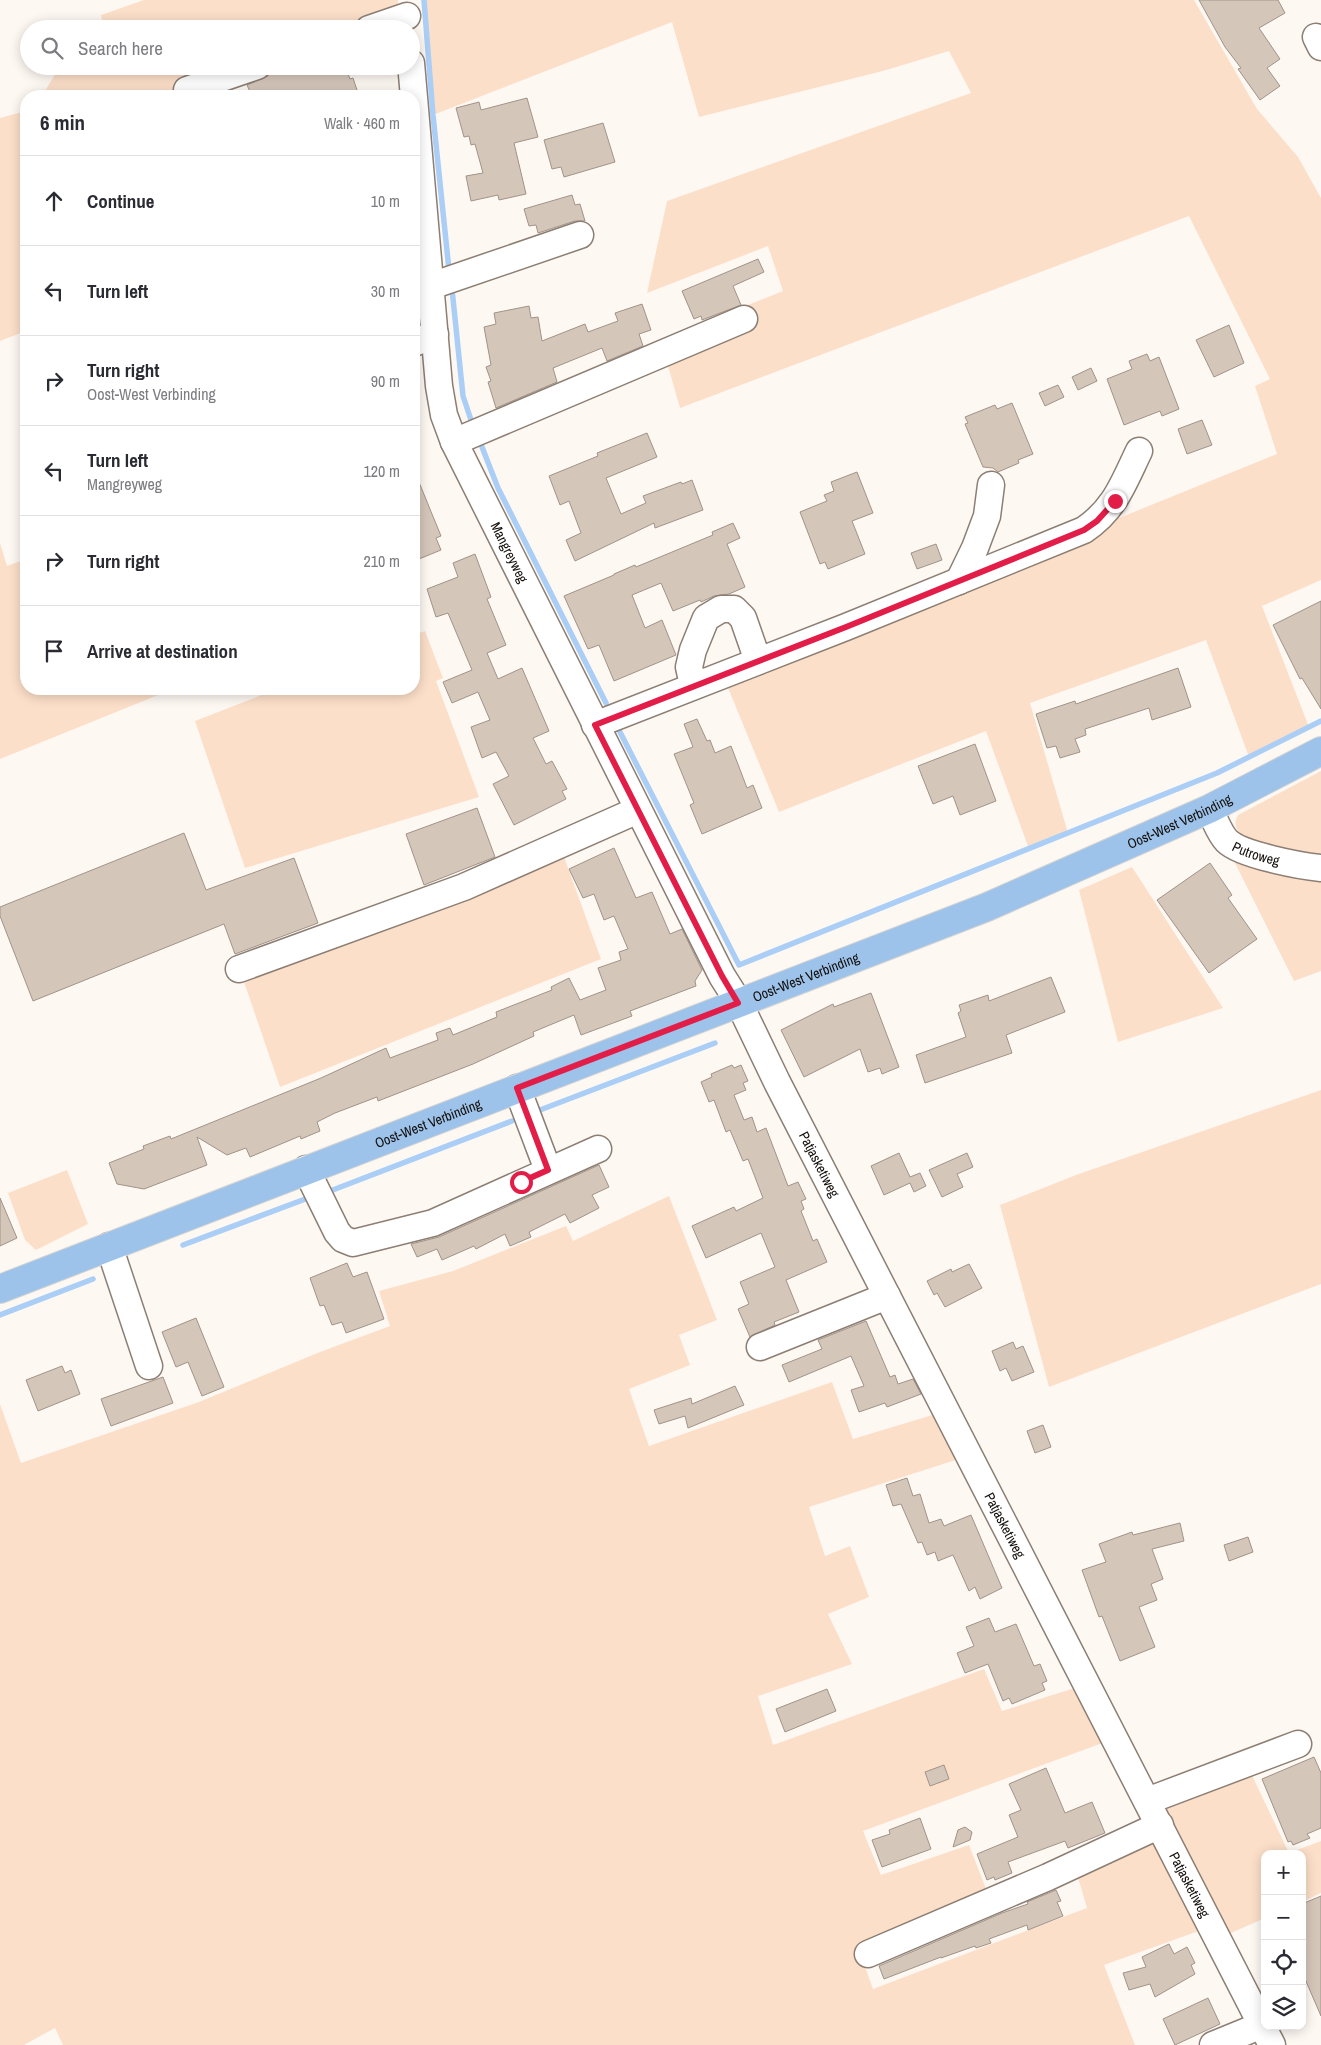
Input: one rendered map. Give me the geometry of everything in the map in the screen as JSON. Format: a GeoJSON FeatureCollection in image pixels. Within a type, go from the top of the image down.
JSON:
{"type":"FeatureCollection","features":[{"type":"Feature","properties":{"kind":"main road","name":"Oost-West Verbinding"},"geometry":{"type":"LineString","coordinates":[[0,1289],[987,907],[1210,810],[1321,751]]}},
{"type":"Feature","properties":{"kind":"street"},"geometry":{"type":"LineString","coordinates":[[393,20],[407,15]]}},
{"type":"Feature","properties":{"kind":"street"},"geometry":{"type":"LineString","coordinates":[[187,90],[231,75]]}},
{"type":"Feature","properties":{"kind":"street","name":"Mangreyweg"},"geometry":{"type":"LineString","coordinates":[[412,75],[413,90]]}},
{"type":"Feature","properties":{"kind":"street","name":"Mangreyweg"},"geometry":{"type":"LineString","coordinates":[[420,232],[424,339],[439,386],[444,415],[454,442],[722,976],[738,1003]]}},
{"type":"Feature","properties":{"kind":"street"},"geometry":{"type":"LineString","coordinates":[[422,288],[580,235]]}},
{"type":"Feature","properties":{"kind":"street"},"geometry":{"type":"LineString","coordinates":[[454,442],[744,319]]}},
{"type":"Feature","properties":{"kind":"street"},"geometry":{"type":"LineString","coordinates":[[595,725],[1084,530],[1097,521],[1115,501],[1139,451]]}},
{"type":"Feature","properties":{"kind":"street"},"geometry":{"type":"LineString","coordinates":[[958,580],[975,548],[987,516],[991,484]]}},
{"type":"Feature","properties":{"kind":"street"},"geometry":{"type":"LineString","coordinates":[[693,685],[689,667],[699,630],[706,618],[721,609],[734,609],[743,618],[758,661]]}},
{"type":"Feature","properties":{"kind":"street"},"geometry":{"type":"LineString","coordinates":[[239,969],[464,887],[638,810]]}},
{"type":"Feature","properties":{"kind":"street","name":"Putroweg"},"geometry":{"type":"LineString","coordinates":[[1210,810],[1227,841],[1249,852],[1276,860],[1321,868]]}},
{"type":"Feature","properties":{"kind":"street","name":"Patjasketiweg"},"geometry":{"type":"LineString","coordinates":[[738,1003],[1267,2035]]}},
{"type":"Feature","properties":{"kind":"street"},"geometry":{"type":"LineString","coordinates":[[517,1088],[548,1170]]}},
{"type":"Feature","properties":{"kind":"street"},"geometry":{"type":"LineString","coordinates":[[306,1170],[337,1232],[343,1240],[353,1243],[432,1223],[598,1148]]}},
{"type":"Feature","properties":{"kind":"street"},"geometry":{"type":"LineString","coordinates":[[110,1246],[149,1366]]}},
{"type":"Feature","properties":{"kind":"street"},"geometry":{"type":"LineString","coordinates":[[760,1347],[887,1296]]}},
{"type":"Feature","properties":{"kind":"street"},"geometry":{"type":"LineString","coordinates":[[1147,1801],[1298,1744]]}},
{"type":"Feature","properties":{"kind":"street"},"geometry":{"type":"LineString","coordinates":[[868,1954],[1048,1877],[1160,1825]]}},
{"type":"Feature","properties":{"kind":"street"},"geometry":{"type":"LineString","coordinates":[[1213,2045],[1267,2035]]}},
{"type":"Feature","properties":{"kind":"shaded area"},"geometry":{"type":"Polygon","coordinates":[[[144,0],[398,0],[398,12],[375,20],[102,20],[101,15],[144,0]]]}},
{"type":"Feature","properties":{"kind":"shaded area"},"geometry":{"type":"Polygon","coordinates":[[[424,0],[1194,0],[1257,109],[1298,157],[1321,198],[1321,580],[1262,606],[1309,727],[1249,757],[1206,640],[1030,703],[1068,833],[1029,849],[986,731],[779,812],[724,678],[1277,454],[1255,386],[1270,379],[1189,216],[680,408],[666,359],[752,322],[748,305],[783,291],[768,246],[647,293],[667,201],[971,93],[949,51],[883,71],[699,117],[672,22],[433,115],[424,0]]]}},
{"type":"Feature","properties":{"kind":"shaded area"},"geometry":{"type":"Polygon","coordinates":[[[55,75],[226,75],[198,90],[46,90],[55,75]]]}},
{"type":"Feature","properties":{"kind":"shaded area"},"geometry":{"type":"Polygon","coordinates":[[[20,113],[20,333],[0,341],[0,118],[20,113]]]}},
{"type":"Feature","properties":{"kind":"shaded area"},"geometry":{"type":"Polygon","coordinates":[[[0,543],[7,566],[20,561],[20,695],[158,695],[0,759],[0,543]]]}},
{"type":"Feature","properties":{"kind":"shaded area"},"geometry":{"type":"Polygon","coordinates":[[[425,631],[443,678],[436,681],[479,797],[245,868],[195,721],[262,695],[420,695],[420,633],[425,631]]]}},
{"type":"Feature","properties":{"kind":"shaded area"},"geometry":{"type":"Polygon","coordinates":[[[1321,771],[1321,862],[1242,836],[1235,824],[1238,815],[1321,771]]]}},
{"type":"Feature","properties":{"kind":"shaded area"},"geometry":{"type":"Polygon","coordinates":[[[1226,845],[1321,873],[1321,971],[1294,981],[1226,845]]]}},
{"type":"Feature","properties":{"kind":"shaded area"},"geometry":{"type":"Polygon","coordinates":[[[563,854],[601,959],[280,1087],[243,979],[563,854]]]}},
{"type":"Feature","properties":{"kind":"shaded area"},"geometry":{"type":"Polygon","coordinates":[[[1132,867],[1223,1008],[1118,1042],[1079,890],[1132,867]]]}},
{"type":"Feature","properties":{"kind":"shaded area"},"geometry":{"type":"Polygon","coordinates":[[[1321,1090],[1321,1284],[1049,1387],[1000,1205],[1076,1175],[1321,1090]]]}},
{"type":"Feature","properties":{"kind":"shaded area"},"geometry":{"type":"Polygon","coordinates":[[[67,1170],[88,1224],[36,1250],[25,1240],[8,1193],[67,1170]]]}},
{"type":"Feature","properties":{"kind":"shaded area"},"geometry":{"type":"Polygon","coordinates":[[[669,1196],[717,1320],[679,1335],[690,1365],[629,1389],[649,1446],[832,1382],[853,1439],[939,1413],[962,1458],[809,1507],[825,1556],[850,1546],[869,1597],[828,1614],[852,1664],[758,1696],[773,1745],[984,1669],[1002,1711],[1078,1687],[1108,1741],[863,1831],[881,1875],[969,1845],[990,1899],[859,1950],[873,1989],[1087,1908],[1077,1874],[1156,1839],[1207,1928],[1104,1965],[1135,2045],[63,2045],[55,2028],[24,2045],[0,2045],[0,1404],[21,1463],[199,1402],[320,1352],[390,1326],[379,1291],[453,1271],[566,1226],[573,1241],[669,1196]]]}},
{"type":"Feature","properties":{"kind":"shaded area"},"geometry":{"type":"Polygon","coordinates":[[[1248,1767],[1288,1850],[1261,1850],[1261,1920],[1224,1936],[1156,1805],[1248,1767]]]}},
{"type":"Feature","properties":{"kind":"shaded area"},"geometry":{"type":"Polygon","coordinates":[[[1321,1841],[1321,1893],[1306,1900],[1306,1850],[1297,1850],[1321,1841]]]}},
{"type":"Feature","properties":{"kind":"building"},"geometry":{"type":"Polygon","coordinates":[[[1199,0],[1278,0],[1285,13],[1259,28],[1280,59],[1267,68],[1280,86],[1260,100],[1238,69],[1241,68],[1225,47],[1199,0]]]}},
{"type":"Feature","properties":{"kind":"building"},"geometry":{"type":"Polygon","coordinates":[[[348,75],[350,79],[353,78],[357,90],[249,90],[247,85],[268,76],[348,75]]]}},
{"type":"Feature","properties":{"kind":"building"},"geometry":{"type":"Polygon","coordinates":[[[527,98],[538,137],[514,143],[526,194],[499,200],[498,195],[471,201],[466,176],[483,173],[475,144],[471,145],[469,136],[464,137],[456,108],[479,102],[481,110],[527,98]]]}},
{"type":"Feature","properties":{"kind":"building"},"geometry":{"type":"Polygon","coordinates":[[[603,123],[615,162],[564,177],[561,167],[552,169],[544,140],[603,123]]]}},
{"type":"Feature","properties":{"kind":"building"},"geometry":{"type":"Polygon","coordinates":[[[572,195],[575,205],[580,204],[585,221],[575,221],[538,233],[536,225],[529,226],[524,209],[572,195]]]}},
{"type":"Feature","properties":{"kind":"building"},"geometry":{"type":"Polygon","coordinates":[[[758,259],[764,272],[733,286],[741,305],[702,320],[701,316],[694,319],[682,291],[758,259]]]}},
{"type":"Feature","properties":{"kind":"building"},"geometry":{"type":"Polygon","coordinates":[[[642,304],[651,330],[639,334],[643,346],[607,361],[602,348],[553,368],[557,382],[496,408],[488,382],[491,381],[486,367],[491,365],[484,327],[496,324],[494,313],[529,306],[531,318],[538,317],[542,341],[585,324],[588,332],[618,321],[615,313],[642,304]]]}},
{"type":"Feature","properties":{"kind":"building"},"geometry":{"type":"Polygon","coordinates":[[[1229,325],[1244,363],[1214,377],[1196,340],[1229,325]]]}},
{"type":"Feature","properties":{"kind":"building"},"geometry":{"type":"Polygon","coordinates":[[[1147,354],[1150,361],[1159,357],[1179,409],[1162,416],[1160,411],[1124,425],[1107,379],[1132,369],[1129,361],[1147,354]]]}},
{"type":"Feature","properties":{"kind":"building"},"geometry":{"type":"Polygon","coordinates":[[[1091,368],[1097,381],[1078,390],[1072,377],[1091,368]]]}},
{"type":"Feature","properties":{"kind":"building"},"geometry":{"type":"Polygon","coordinates":[[[1058,385],[1064,397],[1045,406],[1039,393],[1058,385]]]}},
{"type":"Feature","properties":{"kind":"building"},"geometry":{"type":"Polygon","coordinates":[[[1012,403],[1033,454],[1018,460],[1019,463],[998,472],[993,468],[983,467],[965,424],[968,423],[965,417],[995,405],[997,409],[1012,403]]]}},
{"type":"Feature","properties":{"kind":"building"},"geometry":{"type":"Polygon","coordinates":[[[1202,420],[1212,445],[1187,454],[1178,429],[1202,420]]]}},
{"type":"Feature","properties":{"kind":"building"},"geometry":{"type":"Polygon","coordinates":[[[647,433],[657,457],[606,478],[621,514],[646,503],[643,496],[681,482],[682,484],[692,480],[703,510],[655,528],[654,523],[575,561],[566,540],[581,533],[569,501],[560,505],[549,476],[598,456],[597,453],[647,433]]]}},
{"type":"Feature","properties":{"kind":"building"},"geometry":{"type":"Polygon","coordinates":[[[857,472],[873,513],[852,521],[865,554],[828,569],[825,562],[820,564],[800,512],[827,501],[824,495],[834,491],[831,482],[857,472]]]}},
{"type":"Feature","properties":{"kind":"building"},"geometry":{"type":"Polygon","coordinates":[[[420,485],[441,536],[436,538],[441,550],[420,559],[420,485]]]}},
{"type":"Feature","properties":{"kind":"building"},"geometry":{"type":"Polygon","coordinates":[[[733,523],[740,538],[727,544],[745,587],[729,594],[714,596],[701,602],[700,600],[673,611],[661,583],[632,595],[645,628],[662,620],[676,655],[614,681],[599,645],[588,649],[564,596],[635,565],[636,567],[713,535],[712,532],[733,523]]]}},
{"type":"Feature","properties":{"kind":"building"},"geometry":{"type":"Polygon","coordinates":[[[936,544],[942,560],[917,569],[911,553],[936,544]]]}},
{"type":"Feature","properties":{"kind":"building"},"geometry":{"type":"Polygon","coordinates":[[[475,554],[491,597],[487,599],[506,645],[487,653],[498,679],[522,668],[549,731],[533,738],[546,764],[552,761],[567,789],[562,791],[566,799],[514,825],[493,784],[509,776],[496,752],[482,758],[471,727],[490,720],[478,692],[452,703],[443,682],[472,670],[448,613],[436,617],[427,589],[458,577],[453,563],[475,554]]]}},
{"type":"Feature","properties":{"kind":"building"},"geometry":{"type":"Polygon","coordinates":[[[1321,601],[1321,709],[1302,678],[1300,679],[1273,625],[1321,601]]]}},
{"type":"Feature","properties":{"kind":"building"},"geometry":{"type":"Polygon","coordinates":[[[1178,668],[1191,707],[1152,720],[1149,708],[1085,729],[1086,735],[1075,739],[1080,752],[1060,758],[1056,746],[1047,748],[1036,714],[1075,701],[1076,704],[1178,668]]]}},
{"type":"Feature","properties":{"kind":"building"},"geometry":{"type":"Polygon","coordinates":[[[697,719],[707,741],[710,740],[715,753],[731,746],[747,788],[753,785],[762,808],[702,834],[690,805],[694,803],[674,754],[693,747],[684,724],[697,719]]]}},
{"type":"Feature","properties":{"kind":"building"},"geometry":{"type":"Polygon","coordinates":[[[975,744],[996,801],[960,815],[953,796],[933,804],[918,766],[975,744]]]}},
{"type":"Feature","properties":{"kind":"building"},"geometry":{"type":"Polygon","coordinates":[[[477,808],[495,857],[424,885],[406,834],[477,808]]]}},
{"type":"Feature","properties":{"kind":"building"},"geometry":{"type":"Polygon","coordinates":[[[184,833],[206,890],[294,858],[318,923],[235,954],[224,924],[33,1001],[0,916],[0,907],[184,833]]]}},
{"type":"Feature","properties":{"kind":"building"},"geometry":{"type":"Polygon","coordinates":[[[614,848],[636,898],[652,892],[670,934],[682,929],[702,970],[695,981],[696,986],[630,1011],[632,1016],[581,1035],[574,1015],[533,1032],[534,1036],[473,1064],[378,1101],[377,1097],[335,1113],[317,1122],[320,1131],[301,1139],[300,1136],[250,1157],[246,1148],[227,1155],[197,1137],[207,1165],[144,1189],[117,1184],[109,1163],[144,1149],[143,1146],[170,1136],[171,1139],[321,1078],[386,1048],[390,1058],[438,1040],[436,1033],[450,1028],[453,1035],[497,1017],[496,1012],[552,990],[551,987],[569,978],[580,1000],[606,990],[598,968],[621,960],[619,952],[628,949],[614,916],[604,920],[594,894],[583,898],[569,869],[614,848]]]}},
{"type":"Feature","properties":{"kind":"building"},"geometry":{"type":"Polygon","coordinates":[[[1210,863],[1232,895],[1228,898],[1257,939],[1209,973],[1157,900],[1210,863]]]}},
{"type":"Feature","properties":{"kind":"building"},"geometry":{"type":"Polygon","coordinates":[[[1051,977],[1065,1012],[1006,1035],[1012,1053],[925,1083],[916,1055],[966,1037],[958,1013],[961,1011],[959,1005],[988,995],[989,1001],[1051,977]]]}},
{"type":"Feature","properties":{"kind":"building"},"geometry":{"type":"Polygon","coordinates":[[[871,993],[899,1067],[882,1074],[880,1068],[868,1072],[860,1049],[804,1077],[781,1030],[833,1004],[834,1007],[871,993]]]}},
{"type":"Feature","properties":{"kind":"building"},"geometry":{"type":"Polygon","coordinates":[[[732,1065],[734,1068],[741,1065],[748,1081],[743,1083],[746,1090],[734,1095],[744,1120],[752,1117],[757,1132],[766,1128],[788,1186],[798,1182],[806,1199],[801,1201],[804,1209],[801,1211],[813,1241],[817,1239],[827,1262],[786,1280],[799,1312],[774,1322],[775,1325],[750,1337],[738,1309],[749,1304],[740,1282],[775,1267],[761,1233],[706,1258],[692,1226],[734,1207],[736,1211],[763,1198],[748,1159],[743,1161],[730,1130],[726,1132],[714,1100],[709,1102],[701,1082],[712,1077],[711,1074],[732,1065]]]}},
{"type":"Feature","properties":{"kind":"building"},"geometry":{"type":"Polygon","coordinates":[[[899,1153],[910,1177],[920,1173],[926,1186],[914,1192],[910,1183],[884,1195],[871,1166],[899,1153]]]}},
{"type":"Feature","properties":{"kind":"building"},"geometry":{"type":"Polygon","coordinates":[[[967,1153],[973,1167],[957,1174],[963,1187],[942,1197],[929,1170],[967,1153]]]}},
{"type":"Feature","properties":{"kind":"building"},"geometry":{"type":"Polygon","coordinates":[[[599,1165],[609,1187],[592,1195],[599,1208],[570,1223],[565,1214],[529,1232],[531,1237],[510,1246],[505,1234],[476,1249],[474,1246],[442,1260],[437,1249],[417,1257],[411,1244],[439,1237],[599,1165]]]}},
{"type":"Feature","properties":{"kind":"building"},"geometry":{"type":"Polygon","coordinates":[[[0,1198],[17,1238],[0,1246],[0,1198]]]}},
{"type":"Feature","properties":{"kind":"building"},"geometry":{"type":"Polygon","coordinates":[[[347,1263],[353,1277],[367,1272],[384,1319],[346,1333],[342,1322],[332,1325],[324,1305],[320,1306],[310,1278],[347,1263]]]}},
{"type":"Feature","properties":{"kind":"building"},"geometry":{"type":"Polygon","coordinates":[[[969,1264],[982,1288],[945,1307],[937,1293],[934,1295],[927,1281],[951,1269],[952,1272],[969,1264]]]}},
{"type":"Feature","properties":{"kind":"building"},"geometry":{"type":"Polygon","coordinates":[[[196,1318],[224,1387],[202,1396],[188,1362],[176,1367],[162,1332],[196,1318]]]}},
{"type":"Feature","properties":{"kind":"building"},"geometry":{"type":"Polygon","coordinates":[[[866,1321],[890,1377],[895,1375],[898,1384],[913,1379],[921,1394],[887,1407],[885,1403],[859,1412],[851,1390],[864,1386],[851,1356],[789,1382],[782,1365],[822,1349],[818,1340],[866,1321]]]}},
{"type":"Feature","properties":{"kind":"building"},"geometry":{"type":"Polygon","coordinates":[[[1013,1342],[1016,1349],[1023,1346],[1034,1372],[1012,1381],[1006,1368],[1000,1371],[992,1351],[1013,1342]]]}},
{"type":"Feature","properties":{"kind":"building"},"geometry":{"type":"Polygon","coordinates":[[[62,1366],[65,1373],[71,1370],[80,1394],[38,1411],[26,1380],[62,1366]]]}},
{"type":"Feature","properties":{"kind":"building"},"geometry":{"type":"Polygon","coordinates":[[[163,1377],[173,1403],[111,1426],[101,1399],[163,1377]]]}},
{"type":"Feature","properties":{"kind":"building"},"geometry":{"type":"Polygon","coordinates":[[[735,1386],[744,1405],[688,1428],[685,1416],[659,1424],[654,1410],[691,1398],[692,1404],[735,1386]]]}},
{"type":"Feature","properties":{"kind":"building"},"geometry":{"type":"Polygon","coordinates":[[[1043,1425],[1051,1447],[1035,1453],[1027,1431],[1043,1425]]]}},
{"type":"Feature","properties":{"kind":"building"},"geometry":{"type":"Polygon","coordinates":[[[907,1478],[913,1496],[920,1494],[929,1523],[941,1519],[944,1526],[971,1515],[1002,1588],[980,1599],[975,1587],[969,1591],[953,1555],[938,1561],[935,1552],[927,1555],[922,1542],[918,1543],[901,1504],[893,1506],[886,1485],[907,1478]]]}},
{"type":"Feature","properties":{"kind":"building"},"geometry":{"type":"Polygon","coordinates":[[[1180,1523],[1184,1541],[1152,1549],[1163,1579],[1151,1584],[1157,1600],[1139,1607],[1155,1647],[1120,1661],[1102,1616],[1099,1617],[1082,1570],[1106,1562],[1099,1544],[1132,1532],[1133,1535],[1180,1523]]]}},
{"type":"Feature","properties":{"kind":"building"},"geometry":{"type":"Polygon","coordinates":[[[1248,1537],[1253,1552],[1229,1561],[1224,1545],[1248,1537]]]}},
{"type":"Feature","properties":{"kind":"building"},"geometry":{"type":"Polygon","coordinates":[[[989,1618],[995,1632],[1016,1624],[1034,1666],[1040,1664],[1047,1681],[1042,1683],[1045,1690],[1012,1704],[1009,1698],[1003,1701],[988,1664],[965,1673],[957,1653],[974,1646],[966,1627],[989,1618]]]}},
{"type":"Feature","properties":{"kind":"building"},"geometry":{"type":"Polygon","coordinates":[[[827,1689],[836,1711],[785,1732],[776,1709],[827,1689]]]}},
{"type":"Feature","properties":{"kind":"building"},"geometry":{"type":"Polygon","coordinates":[[[1314,1757],[1321,1773],[1321,1828],[1307,1834],[1310,1838],[1293,1845],[1291,1841],[1288,1842],[1262,1779],[1314,1757]]]}},
{"type":"Feature","properties":{"kind":"building"},"geometry":{"type":"Polygon","coordinates":[[[944,1765],[949,1779],[930,1786],[925,1772],[944,1765]]]}},
{"type":"Feature","properties":{"kind":"building"},"geometry":{"type":"Polygon","coordinates":[[[1046,1768],[1065,1813],[1092,1802],[1105,1833],[1068,1848],[1065,1841],[1008,1862],[1012,1873],[995,1880],[994,1877],[987,1880],[977,1854],[1018,1837],[1009,1815],[1021,1810],[1009,1784],[1046,1768]]]}},
{"type":"Feature","properties":{"kind":"building"},"geometry":{"type":"Polygon","coordinates":[[[920,1818],[931,1849],[882,1867],[872,1840],[890,1834],[889,1830],[920,1818]]]}},
{"type":"Feature","properties":{"kind":"building"},"geometry":{"type":"Polygon","coordinates":[[[965,1827],[972,1832],[970,1840],[953,1847],[958,1830],[965,1827]]]}},
{"type":"Feature","properties":{"kind":"building"},"geometry":{"type":"Polygon","coordinates":[[[1056,1890],[1061,1901],[1057,1902],[1063,1916],[1028,1930],[1027,1925],[989,1939],[991,1943],[941,1957],[884,1979],[879,1966],[1002,1913],[1028,1904],[1027,1902],[1056,1890]]]}},
{"type":"Feature","properties":{"kind":"building"},"geometry":{"type":"Polygon","coordinates":[[[1321,1896],[1321,2016],[1306,1981],[1306,1902],[1321,1896]]]}},
{"type":"Feature","properties":{"kind":"building"},"geometry":{"type":"Polygon","coordinates":[[[1169,1944],[1174,1954],[1187,1947],[1195,1963],[1191,1965],[1195,1974],[1155,1997],[1150,1984],[1129,1990],[1123,1973],[1146,1967],[1142,1957],[1169,1944]]]}},
{"type":"Feature","properties":{"kind":"building"},"geometry":{"type":"Polygon","coordinates":[[[1208,1998],[1220,2024],[1175,2045],[1163,2019],[1208,1998]]]}},
{"type":"Feature","properties":{"kind":"waterway"},"geometry":{"type":"LineString","coordinates":[[424,0],[433,115],[449,270]]}},
{"type":"Feature","properties":{"kind":"waterway"},"geometry":{"type":"LineString","coordinates":[[452,289],[463,396],[471,420]]}},
{"type":"Feature","properties":{"kind":"waterway"},"geometry":{"type":"LineString","coordinates":[[482,447],[498,488],[606,703]]}},
{"type":"Feature","properties":{"kind":"waterway"},"geometry":{"type":"LineString","coordinates":[[620,732],[739,965],[1217,773],[1321,721]]}},
{"type":"Feature","properties":{"kind":"waterway"},"geometry":{"type":"LineString","coordinates":[[540,1110],[715,1043]]}},
{"type":"Feature","properties":{"kind":"waterway"},"geometry":{"type":"LineString","coordinates":[[325,1193],[512,1121]]}},
{"type":"Feature","properties":{"kind":"waterway"},"geometry":{"type":"LineString","coordinates":[[183,1245],[308,1198]]}},
{"type":"Feature","properties":{"kind":"waterway"},"geometry":{"type":"LineString","coordinates":[[0,1315],[93,1279]]}},
{"type":"Feature","properties":{"kind":"route"},"geometry":{"type":"LineString","coordinates":[[521,1182],[548,1170],[517,1088],[738,1003],[722,976],[595,725],[693,685],[846,627],[1084,530],[1097,521],[1115,501]]}}]}
